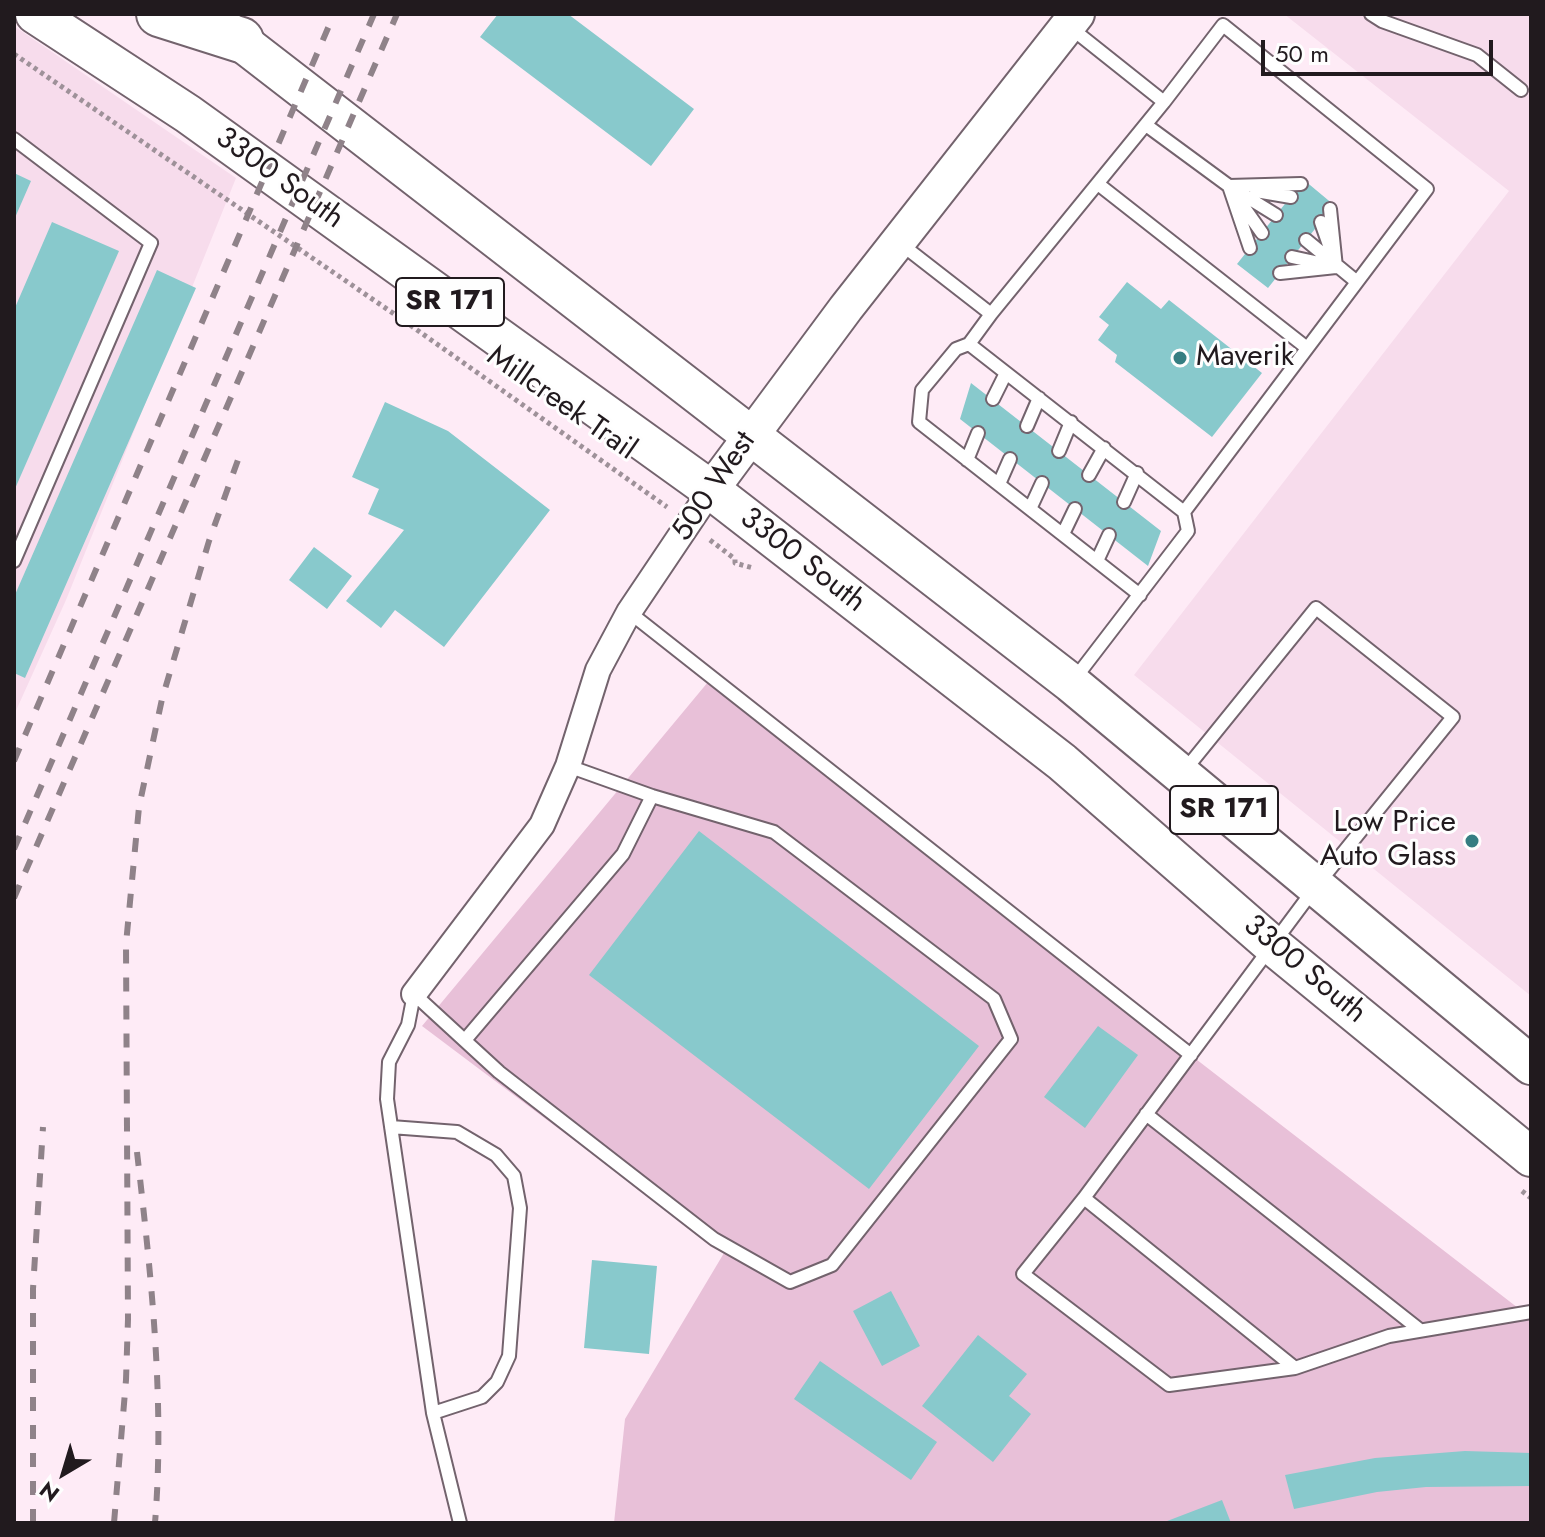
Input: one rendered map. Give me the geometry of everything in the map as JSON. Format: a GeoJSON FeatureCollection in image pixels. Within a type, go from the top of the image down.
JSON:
{"type":"FeatureCollection","features":[{"type":"Feature","properties":{"kind":"highway"},"geometry":{"type":"LineString","coordinates":[[159,14],[241,40]]}},
{"type":"Feature","properties":{"kind":"main road","name":"3300 South"},"geometry":{"type":"LineString","coordinates":[[35,14],[188,114],[711,490],[1062,762],[1272,945],[1531,1157]]}},
{"type":"Feature","properties":{"kind":"main road","name":"SR 171"},"geometry":{"type":"LineString","coordinates":[[206,14],[1071,683],[1531,1065]]}},
{"type":"Feature","properties":{"kind":"main road","name":"500 West"},"geometry":{"type":"LineString","coordinates":[[711,490],[898,241],[1073,20]]}},
{"type":"Feature","properties":{"kind":"street","name":"500 West"},"geometry":{"type":"LineString","coordinates":[[414,994],[542,825],[568,766],[598,670],[629,612],[711,490]]}},
{"type":"Feature","properties":{"kind":"lane"},"geometry":{"type":"LineString","coordinates":[[1371,14],[1382,21],[1477,55],[1521,90]]}},
{"type":"Feature","properties":{"kind":"lane"},"geometry":{"type":"LineString","coordinates":[[1073,20],[1164,102]]}},
{"type":"Feature","properties":{"kind":"lane"},"geometry":{"type":"LineString","coordinates":[[1140,595],[919,422],[922,390],[956,349],[969,344],[1223,25],[1427,189],[1184,512]]}},
{"type":"Feature","properties":{"kind":"lane"},"geometry":{"type":"LineString","coordinates":[[1146,125],[1229,186],[1276,215]]}},
{"type":"Feature","properties":{"kind":"lane"},"geometry":{"type":"LineString","coordinates":[[14,139],[151,243],[14,561]]}},
{"type":"Feature","properties":{"kind":"lane"},"geometry":{"type":"LineString","coordinates":[[1098,184],[1307,348]]}},
{"type":"Feature","properties":{"kind":"lane"},"geometry":{"type":"LineString","coordinates":[[1229,186],[1301,184]]}},
{"type":"Feature","properties":{"kind":"lane"},"geometry":{"type":"LineString","coordinates":[[1229,186],[1291,197]]}},
{"type":"Feature","properties":{"kind":"lane"},"geometry":{"type":"LineString","coordinates":[[1229,186],[1262,233]]}},
{"type":"Feature","properties":{"kind":"lane"},"geometry":{"type":"LineString","coordinates":[[1229,186],[1250,248]]}},
{"type":"Feature","properties":{"kind":"lane"},"geometry":{"type":"LineString","coordinates":[[1330,209],[1336,267]]}},
{"type":"Feature","properties":{"kind":"lane"},"geometry":{"type":"LineString","coordinates":[[1321,222],[1336,267]]}},
{"type":"Feature","properties":{"kind":"lane"},"geometry":{"type":"LineString","coordinates":[[1306,240],[1357,282]]}},
{"type":"Feature","properties":{"kind":"lane"},"geometry":{"type":"LineString","coordinates":[[898,241],[991,314]]}},
{"type":"Feature","properties":{"kind":"lane"},"geometry":{"type":"LineString","coordinates":[[1292,257],[1336,267]]}},
{"type":"Feature","properties":{"kind":"lane"},"geometry":{"type":"LineString","coordinates":[[1280,273],[1336,267]]}},
{"type":"Feature","properties":{"kind":"lane"},"geometry":{"type":"LineString","coordinates":[[969,344],[1184,512],[1188,531],[1071,683]]}},
{"type":"Feature","properties":{"kind":"lane"},"geometry":{"type":"LineString","coordinates":[[993,399],[1006,373]]}},
{"type":"Feature","properties":{"kind":"lane"},"geometry":{"type":"LineString","coordinates":[[1027,426],[1039,398]]}},
{"type":"Feature","properties":{"kind":"lane"},"geometry":{"type":"LineString","coordinates":[[1059,451],[1071,422]]}},
{"type":"Feature","properties":{"kind":"lane"},"geometry":{"type":"LineString","coordinates":[[967,460],[978,433]]}},
{"type":"Feature","properties":{"kind":"lane"},"geometry":{"type":"LineString","coordinates":[[1089,475],[1104,448]]}},
{"type":"Feature","properties":{"kind":"lane"},"geometry":{"type":"LineString","coordinates":[[999,484],[1010,459]]}},
{"type":"Feature","properties":{"kind":"lane"},"geometry":{"type":"LineString","coordinates":[[1124,502],[1137,473]]}},
{"type":"Feature","properties":{"kind":"lane"},"geometry":{"type":"LineString","coordinates":[[1030,509],[1042,483]]}},
{"type":"Feature","properties":{"kind":"lane"},"geometry":{"type":"LineString","coordinates":[[1063,534],[1075,509]]}},
{"type":"Feature","properties":{"kind":"lane"},"geometry":{"type":"LineString","coordinates":[[1097,561],[1109,535]]}},
{"type":"Feature","properties":{"kind":"lane"},"geometry":{"type":"LineString","coordinates":[[1181,774],[1316,608],[1453,717],[1317,885],[1084,1198],[1023,1274],[1169,1385],[1295,1368],[1389,1336],[1531,1312]]}},
{"type":"Feature","properties":{"kind":"lane"},"geometry":{"type":"LineString","coordinates":[[629,612],[1191,1055]]}},
{"type":"Feature","properties":{"kind":"lane"},"geometry":{"type":"LineString","coordinates":[[414,994],[499,1072],[714,1239],[790,1282],[832,1265],[1011,1039],[994,999],[774,832],[652,796],[568,766]]}},
{"type":"Feature","properties":{"kind":"lane"},"geometry":{"type":"LineString","coordinates":[[465,1040],[623,854],[652,796]]}},
{"type":"Feature","properties":{"kind":"lane"},"geometry":{"type":"LineString","coordinates":[[414,994],[408,1025],[389,1062],[387,1099],[433,1413],[460,1523]]}},
{"type":"Feature","properties":{"kind":"lane"},"geometry":{"type":"LineString","coordinates":[[1146,1114],[1420,1330]]}},
{"type":"Feature","properties":{"kind":"lane"},"geometry":{"type":"LineString","coordinates":[[391,1127],[457,1132],[496,1155],[514,1176],[520,1208],[509,1356],[497,1382],[482,1397],[433,1413]]}},
{"type":"Feature","properties":{"kind":"lane"},"geometry":{"type":"LineString","coordinates":[[1084,1198],[1295,1368]]}},
{"type":"Feature","properties":{"kind":"path","name":"Millcreek Trail"},"geometry":{"type":"LineString","coordinates":[[14,54],[647,491]]}},
{"type":"Feature","properties":{"kind":"shaded area"},"geometry":{"type":"Polygon","coordinates":[[[1284,14],[1531,14],[1531,996],[1134,675],[1509,191],[1284,14]]]}},
{"type":"Feature","properties":{"kind":"shaded area"},"geometry":{"type":"Polygon","coordinates":[[[14,26],[236,178],[66,600],[14,715],[14,26]]]}},
{"type":"Feature","properties":{"kind":"shaded area"},"geometry":{"type":"Polygon","coordinates":[[[708,682],[1531,1318],[1531,1523],[614,1523],[625,1419],[724,1253],[422,1026],[708,682]]]}},
{"type":"Feature","properties":{"kind":"building"},"geometry":{"type":"Polygon","coordinates":[[[498,14],[568,14],[694,109],[651,166],[480,37],[498,14]]]}},
{"type":"Feature","properties":{"kind":"building"},"geometry":{"type":"Polygon","coordinates":[[[14,173],[31,181],[14,220],[14,173]]]}},
{"type":"Feature","properties":{"kind":"building","name":"Maverik"},"geometry":{"type":"Polygon","coordinates":[[[1304,180],[1334,205],[1268,288],[1237,264],[1304,180]]]}},
{"type":"Feature","properties":{"kind":"building"},"geometry":{"type":"Polygon","coordinates":[[[52,222],[119,251],[14,491],[14,310],[52,222]]]}},
{"type":"Feature","properties":{"kind":"building"},"geometry":{"type":"Polygon","coordinates":[[[157,270],[196,288],[25,678],[14,673],[14,597],[157,270]]]}},
{"type":"Feature","properties":{"kind":"building","name":"Maverik"},"geometry":{"type":"Polygon","coordinates":[[[1127,282],[1161,309],[1169,300],[1262,373],[1212,437],[1115,362],[1117,355],[1098,340],[1109,325],[1099,317],[1127,282]]]}},
{"type":"Feature","properties":{"kind":"building"},"geometry":{"type":"Polygon","coordinates":[[[971,383],[1161,531],[1148,566],[960,419],[971,383]]]}},
{"type":"Feature","properties":{"kind":"building"},"geometry":{"type":"Polygon","coordinates":[[[385,402],[448,431],[550,510],[444,647],[395,610],[381,628],[346,601],[404,530],[368,514],[379,489],[352,477],[385,402]]]}},
{"type":"Feature","properties":{"kind":"building"},"geometry":{"type":"Polygon","coordinates":[[[314,547],[352,576],[327,609],[289,580],[314,547]]]}},
{"type":"Feature","properties":{"kind":"building"},"geometry":{"type":"Polygon","coordinates":[[[699,831],[979,1046],[869,1189],[589,975],[699,831]]]}},
{"type":"Feature","properties":{"kind":"building"},"geometry":{"type":"Polygon","coordinates":[[[1098,1026],[1138,1055],[1085,1128],[1044,1097],[1098,1026]]]}},
{"type":"Feature","properties":{"kind":"building"},"geometry":{"type":"Polygon","coordinates":[[[592,1260],[657,1266],[649,1354],[584,1348],[592,1260]]]}},
{"type":"Feature","properties":{"kind":"building"},"geometry":{"type":"Polygon","coordinates":[[[891,1291],[920,1346],[882,1366],[853,1311],[891,1291]]]}},
{"type":"Feature","properties":{"kind":"building"},"geometry":{"type":"Polygon","coordinates":[[[978,1335],[1027,1374],[1009,1396],[1031,1414],[993,1462],[922,1406],[978,1335]]]}},
{"type":"Feature","properties":{"kind":"building"},"geometry":{"type":"Polygon","coordinates":[[[820,1361],[937,1442],[911,1480],[794,1399],[820,1361]]]}},
{"type":"Feature","properties":{"kind":"building"},"geometry":{"type":"Polygon","coordinates":[[[1465,1451],[1531,1453],[1531,1486],[1426,1487],[1377,1492],[1294,1509],[1285,1475],[1375,1458],[1465,1451]]]}},
{"type":"Feature","properties":{"kind":"building"},"geometry":{"type":"Polygon","coordinates":[[[1222,1500],[1231,1523],[1162,1523],[1222,1500]]]}},
{"type":"Feature","properties":{"kind":"railway"},"geometry":{"type":"LineString","coordinates":[[14,761],[334,14]]}},
{"type":"Feature","properties":{"kind":"railway"},"geometry":{"type":"LineString","coordinates":[[14,849],[374,14]]}},
{"type":"Feature","properties":{"kind":"railway"},"geometry":{"type":"LineString","coordinates":[[14,898],[397,14]]}},
{"type":"Feature","properties":{"kind":"railway"},"geometry":{"type":"LineString","coordinates":[[114,1523],[128,1319],[126,944],[139,807],[162,699],[209,541],[239,457]]}},
{"type":"Feature","properties":{"kind":"railway"},"geometry":{"type":"LineString","coordinates":[[33,1523],[33,1289],[43,1127]]}},
{"type":"Feature","properties":{"kind":"railway"},"geometry":{"type":"LineString","coordinates":[[137,1152],[157,1384],[155,1523]]}},
{"type":"Feature","properties":{"kind":"place","name":"Maverik"},"geometry":{"type":"Point","coordinates":[1180,358]}},
{"type":"Feature","properties":{"kind":"place","name":"Low Price Auto Glass"},"geometry":{"type":"Point","coordinates":[1472,841]}}]}
